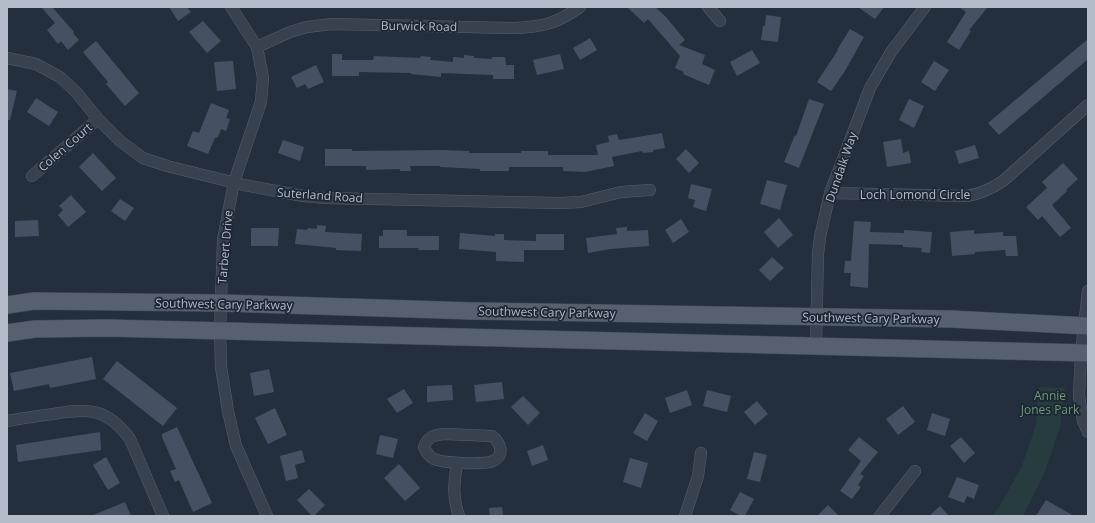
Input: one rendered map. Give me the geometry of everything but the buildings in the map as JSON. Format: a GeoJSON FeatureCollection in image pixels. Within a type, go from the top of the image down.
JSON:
{"type":"FeatureCollection","features":[{"type":"Feature","properties":{"kind":"main road","name":"Southwest Cary Parkway"},"geometry":{"type":"LineString","coordinates":[[7,305],[34,301],[221,303],[480,311],[952,319],[1086,325]]}},
{"type":"Feature","properties":{"kind":"main road"},"geometry":{"type":"LineString","coordinates":[[7,333],[35,329],[108,328],[220,330],[1085,353]]}},
{"type":"Feature","properties":{"kind":"street","name":"Tarbert Drive"},"geometry":{"type":"LineString","coordinates":[[231,7],[257,47],[264,78],[261,102],[230,197],[223,240],[220,330],[221,367],[233,433],[241,457],[268,516]]}},
{"type":"Feature","properties":{"kind":"street","name":"Burwick Road"},"geometry":{"type":"LineString","coordinates":[[257,47],[290,32],[307,27],[332,24],[513,28],[536,27],[559,20],[580,7]]}},
{"type":"Feature","properties":{"kind":"street"},"geometry":{"type":"LineString","coordinates":[[708,7],[720,21]]}},
{"type":"Feature","properties":{"kind":"street","name":"Dundalk Way"},"geometry":{"type":"LineString","coordinates":[[816,345],[819,242],[830,193],[870,88],[891,52],[925,7]]}},
{"type":"Feature","properties":{"kind":"street","name":"Suterland Road"},"geometry":{"type":"LineString","coordinates":[[7,58],[36,64],[60,77],[77,93],[98,119],[120,141],[143,158],[167,166],[279,193],[325,198],[561,203],[581,202],[621,192],[650,190]]}},
{"type":"Feature","properties":{"kind":"street","name":"Loch Lomond Circle"},"geometry":{"type":"LineString","coordinates":[[830,193],[967,196],[991,190],[1088,105]]}},
{"type":"Feature","properties":{"kind":"street","name":"Colen Court"},"geometry":{"type":"LineString","coordinates":[[32,176],[98,119]]}},
{"type":"Feature","properties":{"kind":"street"},"geometry":{"type":"LineString","coordinates":[[1088,291],[1085,353],[1079,396],[1083,421],[1088,432]]}},
{"type":"Feature","properties":{"kind":"street"},"geometry":{"type":"LineString","coordinates":[[7,421],[85,410],[96,412],[108,417],[124,430],[130,439],[164,516]]}},
{"type":"Feature","properties":{"kind":"street"},"geometry":{"type":"LineString","coordinates":[[445,434],[492,436],[500,444],[501,449],[498,457],[493,461],[485,463],[457,463],[433,459],[427,454],[424,447],[429,437],[445,434]]}},
{"type":"Feature","properties":{"kind":"street"},"geometry":{"type":"LineString","coordinates":[[685,516],[698,476],[701,453]]}},
{"type":"Feature","properties":{"kind":"street"},"geometry":{"type":"LineString","coordinates":[[457,463],[453,491],[459,516]]}},
{"type":"Feature","properties":{"kind":"street"},"geometry":{"type":"LineString","coordinates":[[880,516],[915,471]]}},
{"type":"Feature","properties":{"kind":"green space","name":"Annie Jones Park"},"geometry":{"type":"Polygon","coordinates":[[[1039,387],[1065,388],[1060,427],[1044,474],[1023,516],[992,516],[1000,506],[1022,466],[1036,425],[1039,387]]]}}]}
